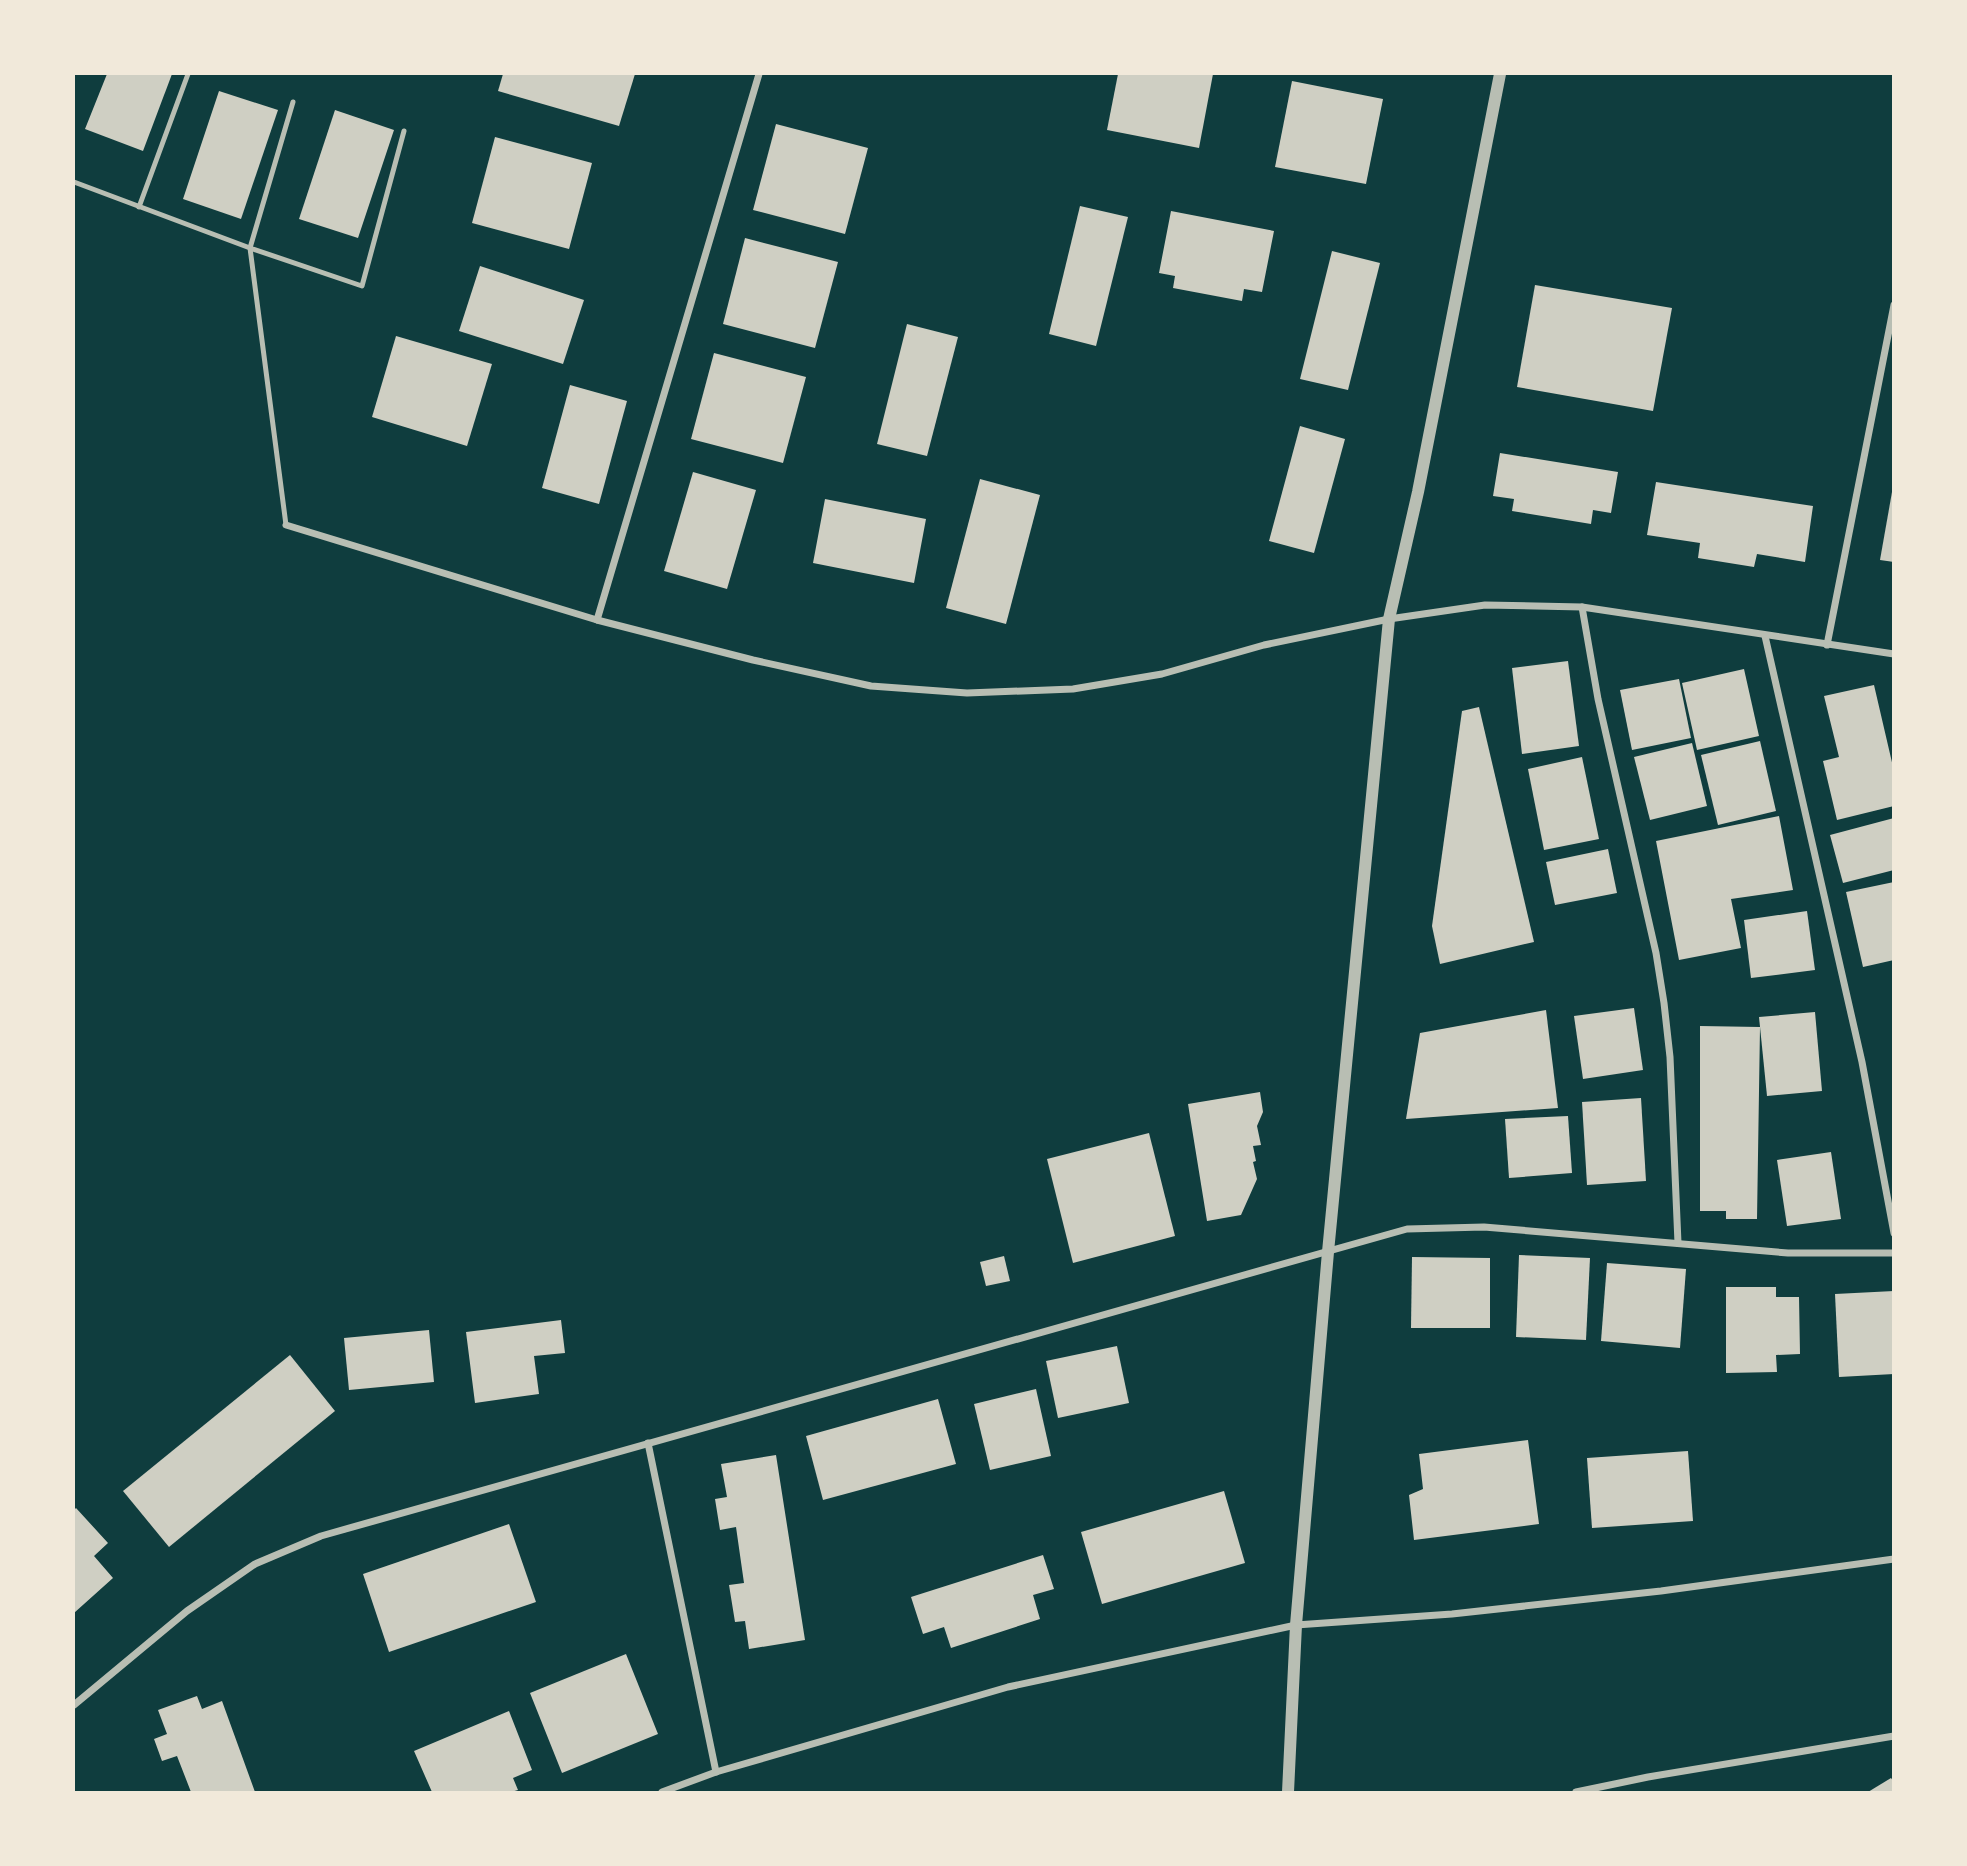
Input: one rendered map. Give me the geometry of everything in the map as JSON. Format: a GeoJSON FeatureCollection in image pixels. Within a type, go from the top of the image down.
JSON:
{"type":"FeatureCollection","features":[{"type":"Feature","properties":{"kind":"street"},"geometry":{"type":"LineString","coordinates":[[597,620],[759,74]]}},
{"type":"Feature","properties":{"kind":"street"},"geometry":{"type":"LineString","coordinates":[[1288,1793],[1296,1625],[1328,1252],[1389,619],[1419,492],[1499,74]]}},
{"type":"Feature","properties":{"kind":"street"},"geometry":{"type":"LineString","coordinates":[[1827,645],[1894,305]]}},
{"type":"Feature","properties":{"kind":"street"},"geometry":{"type":"LineString","coordinates":[[286,525],[597,620],[871,687],[967,693],[1073,689],[1162,674],[1264,645],[1389,619],[1485,605],[1582,607],[1894,654]]}},
{"type":"Feature","properties":{"kind":"street"},"geometry":{"type":"LineString","coordinates":[[1582,607],[1598,699],[1656,953],[1664,1003],[1670,1057],[1678,1243]]}},
{"type":"Feature","properties":{"kind":"street"},"geometry":{"type":"LineString","coordinates":[[1765,636],[1862,1062],[1894,1233]]}},
{"type":"Feature","properties":{"kind":"street"},"geometry":{"type":"LineString","coordinates":[[74,1705],[187,1611],[255,1564],[321,1536],[1407,1228],[1484,1227],[1788,1253],[1894,1253]]}},
{"type":"Feature","properties":{"kind":"street"},"geometry":{"type":"LineString","coordinates":[[648,1443],[716,1772]]}},
{"type":"Feature","properties":{"kind":"street"},"geometry":{"type":"LineString","coordinates":[[662,1793],[716,1772],[1008,1687],[1296,1625],[1452,1614],[1661,1591],[1894,1559]]}},
{"type":"Feature","properties":{"kind":"street"},"geometry":{"type":"LineString","coordinates":[[1576,1793],[1648,1777],[1894,1736]]}},
{"type":"Feature","properties":{"kind":"lane"},"geometry":{"type":"LineString","coordinates":[[139,207],[188,74]]}},
{"type":"Feature","properties":{"kind":"lane"},"geometry":{"type":"LineString","coordinates":[[286,525],[250,248],[293,102]]}},
{"type":"Feature","properties":{"kind":"lane"},"geometry":{"type":"LineString","coordinates":[[74,183],[362,286],[404,131]]}},
{"type":"Feature","properties":{"kind":"building"},"geometry":{"type":"Polygon","coordinates":[[[107,74],[172,74],[143,151],[85,129],[107,74]]]}},
{"type":"Feature","properties":{"kind":"building"},"geometry":{"type":"Polygon","coordinates":[[[503,74],[635,74],[619,126],[498,91],[503,74]]]}},
{"type":"Feature","properties":{"kind":"building"},"geometry":{"type":"Polygon","coordinates":[[[1118,74],[1213,74],[1199,148],[1107,130],[1118,74]]]}},
{"type":"Feature","properties":{"kind":"building"},"geometry":{"type":"Polygon","coordinates":[[[1292,81],[1383,99],[1366,184],[1275,167],[1292,81]]]}},
{"type":"Feature","properties":{"kind":"building"},"geometry":{"type":"Polygon","coordinates":[[[219,91],[278,110],[241,219],[183,199],[219,91]]]}},
{"type":"Feature","properties":{"kind":"building"},"geometry":{"type":"Polygon","coordinates":[[[335,110],[394,130],[358,238],[299,219],[335,110]]]}},
{"type":"Feature","properties":{"kind":"building"},"geometry":{"type":"Polygon","coordinates":[[[776,124],[868,148],[845,234],[753,210],[776,124]]]}},
{"type":"Feature","properties":{"kind":"building"},"geometry":{"type":"Polygon","coordinates":[[[495,137],[592,163],[569,249],[472,223],[495,137]]]}},
{"type":"Feature","properties":{"kind":"building"},"geometry":{"type":"Polygon","coordinates":[[[1080,206],[1128,217],[1096,346],[1049,334],[1080,206]]]}},
{"type":"Feature","properties":{"kind":"building"},"geometry":{"type":"Polygon","coordinates":[[[1171,211],[1274,231],[1262,292],[1244,289],[1242,301],[1173,288],[1175,276],[1159,273],[1171,211]]]}},
{"type":"Feature","properties":{"kind":"building"},"geometry":{"type":"Polygon","coordinates":[[[745,238],[838,262],[815,348],[723,324],[745,238]]]}},
{"type":"Feature","properties":{"kind":"building"},"geometry":{"type":"Polygon","coordinates":[[[1332,251],[1380,263],[1348,390],[1300,379],[1332,251]]]}},
{"type":"Feature","properties":{"kind":"building"},"geometry":{"type":"Polygon","coordinates":[[[480,266],[584,300],[563,364],[459,331],[480,266]]]}},
{"type":"Feature","properties":{"kind":"building"},"geometry":{"type":"Polygon","coordinates":[[[1535,285],[1672,308],[1653,411],[1517,387],[1535,285]]]}},
{"type":"Feature","properties":{"kind":"building"},"geometry":{"type":"Polygon","coordinates":[[[907,324],[958,337],[927,456],[877,444],[907,324]]]}},
{"type":"Feature","properties":{"kind":"building"},"geometry":{"type":"Polygon","coordinates":[[[396,336],[492,364],[467,446],[372,417],[396,336]]]}},
{"type":"Feature","properties":{"kind":"building"},"geometry":{"type":"Polygon","coordinates":[[[714,353],[806,377],[783,463],[691,439],[714,353]]]}},
{"type":"Feature","properties":{"kind":"building"},"geometry":{"type":"Polygon","coordinates":[[[570,385],[627,401],[599,504],[542,488],[570,385]]]}},
{"type":"Feature","properties":{"kind":"building"},"geometry":{"type":"Polygon","coordinates":[[[1300,426],[1345,439],[1314,553],[1269,541],[1300,426]]]}},
{"type":"Feature","properties":{"kind":"building"},"geometry":{"type":"Polygon","coordinates":[[[1500,453],[1618,472],[1611,513],[1593,510],[1591,524],[1512,511],[1514,499],[1493,496],[1500,453]]]}},
{"type":"Feature","properties":{"kind":"building"},"geometry":{"type":"Polygon","coordinates":[[[693,472],[756,490],[727,589],[664,571],[693,472]]]}},
{"type":"Feature","properties":{"kind":"building"},"geometry":{"type":"Polygon","coordinates":[[[980,479],[1040,495],[1006,624],[946,608],[980,479]]]}},
{"type":"Feature","properties":{"kind":"building"},"geometry":{"type":"Polygon","coordinates":[[[1656,482],[1813,506],[1805,562],[1757,554],[1754,567],[1698,558],[1700,543],[1647,535],[1656,482]]]}},
{"type":"Feature","properties":{"kind":"building"},"geometry":{"type":"Polygon","coordinates":[[[1894,492],[1894,562],[1880,560],[1894,492]]]}},
{"type":"Feature","properties":{"kind":"building"},"geometry":{"type":"Polygon","coordinates":[[[825,499],[926,519],[914,583],[813,563],[825,499]]]}},
{"type":"Feature","properties":{"kind":"building"},"geometry":{"type":"Polygon","coordinates":[[[1568,661],[1579,746],[1522,754],[1512,668],[1568,661]]]}},
{"type":"Feature","properties":{"kind":"building"},"geometry":{"type":"Polygon","coordinates":[[[1744,669],[1759,736],[1697,750],[1682,683],[1744,669]]]}},
{"type":"Feature","properties":{"kind":"building"},"geometry":{"type":"Polygon","coordinates":[[[1679,679],[1691,738],[1632,750],[1620,690],[1679,679]]]}},
{"type":"Feature","properties":{"kind":"building"},"geometry":{"type":"Polygon","coordinates":[[[1874,685],[1894,771],[1894,806],[1837,820],[1823,761],[1839,757],[1824,696],[1874,685]]]}},
{"type":"Feature","properties":{"kind":"building"},"geometry":{"type":"Polygon","coordinates":[[[1479,707],[1534,942],[1440,964],[1432,926],[1462,711],[1479,707]]]}},
{"type":"Feature","properties":{"kind":"building"},"geometry":{"type":"Polygon","coordinates":[[[1760,741],[1776,811],[1718,825],[1701,755],[1760,741]]]}},
{"type":"Feature","properties":{"kind":"building"},"geometry":{"type":"Polygon","coordinates":[[[1692,743],[1707,806],[1650,820],[1634,757],[1692,743]]]}},
{"type":"Feature","properties":{"kind":"building"},"geometry":{"type":"Polygon","coordinates":[[[1582,757],[1599,839],[1544,850],[1528,769],[1582,757]]]}},
{"type":"Feature","properties":{"kind":"building"},"geometry":{"type":"Polygon","coordinates":[[[1779,816],[1793,890],[1731,899],[1741,948],[1679,960],[1656,841],[1779,816]]]}},
{"type":"Feature","properties":{"kind":"building"},"geometry":{"type":"Polygon","coordinates":[[[1894,818],[1894,870],[1843,883],[1830,835],[1894,818]]]}},
{"type":"Feature","properties":{"kind":"building"},"geometry":{"type":"Polygon","coordinates":[[[1608,849],[1617,893],[1555,905],[1546,862],[1608,849]]]}},
{"type":"Feature","properties":{"kind":"building"},"geometry":{"type":"Polygon","coordinates":[[[1894,882],[1894,960],[1863,967],[1846,892],[1894,882]]]}},
{"type":"Feature","properties":{"kind":"building"},"geometry":{"type":"Polygon","coordinates":[[[1807,911],[1815,970],[1751,978],[1744,920],[1807,911]]]}},
{"type":"Feature","properties":{"kind":"building"},"geometry":{"type":"Polygon","coordinates":[[[1634,1008],[1643,1070],[1583,1079],[1574,1016],[1634,1008]]]}},
{"type":"Feature","properties":{"kind":"building"},"geometry":{"type":"Polygon","coordinates":[[[1546,1010],[1558,1108],[1406,1119],[1420,1033],[1546,1010]]]}},
{"type":"Feature","properties":{"kind":"building"},"geometry":{"type":"Polygon","coordinates":[[[1815,1012],[1822,1091],[1767,1096],[1759,1017],[1815,1012]]]}},
{"type":"Feature","properties":{"kind":"building"},"geometry":{"type":"Polygon","coordinates":[[[1700,1026],[1760,1027],[1757,1219],[1726,1219],[1726,1211],[1700,1211],[1700,1026]]]}},
{"type":"Feature","properties":{"kind":"building"},"geometry":{"type":"Polygon","coordinates":[[[1260,1092],[1263,1112],[1257,1126],[1261,1145],[1253,1146],[1257,1179],[1241,1215],[1207,1221],[1188,1104],[1260,1092]]]}},
{"type":"Feature","properties":{"kind":"building"},"geometry":{"type":"Polygon","coordinates":[[[1641,1098],[1646,1181],[1587,1185],[1582,1102],[1641,1098]]]}},
{"type":"Feature","properties":{"kind":"building"},"geometry":{"type":"Polygon","coordinates":[[[1568,1116],[1572,1173],[1509,1178],[1505,1119],[1568,1116]]]}},
{"type":"Feature","properties":{"kind":"building"},"geometry":{"type":"Polygon","coordinates":[[[1149,1133],[1175,1236],[1073,1263],[1047,1159],[1149,1133]]]}},
{"type":"Feature","properties":{"kind":"building"},"geometry":{"type":"Polygon","coordinates":[[[1831,1152],[1841,1219],[1787,1226],[1777,1160],[1831,1152]]]}},
{"type":"Feature","properties":{"kind":"building"},"geometry":{"type":"Polygon","coordinates":[[[1519,1255],[1590,1258],[1586,1340],[1516,1337],[1519,1255]]]}},
{"type":"Feature","properties":{"kind":"building"},"geometry":{"type":"Polygon","coordinates":[[[1004,1256],[1010,1281],[986,1286],[980,1262],[1004,1256]]]}},
{"type":"Feature","properties":{"kind":"building"},"geometry":{"type":"Polygon","coordinates":[[[1412,1257],[1490,1258],[1490,1328],[1411,1328],[1412,1257]]]}},
{"type":"Feature","properties":{"kind":"building"},"geometry":{"type":"Polygon","coordinates":[[[1607,1263],[1686,1269],[1680,1348],[1601,1341],[1607,1263]]]}},
{"type":"Feature","properties":{"kind":"building"},"geometry":{"type":"Polygon","coordinates":[[[1726,1287],[1776,1287],[1776,1297],[1799,1297],[1800,1354],[1776,1355],[1777,1372],[1726,1373],[1726,1287]]]}},
{"type":"Feature","properties":{"kind":"building"},"geometry":{"type":"Polygon","coordinates":[[[1894,1291],[1894,1374],[1839,1377],[1835,1294],[1894,1291]]]}},
{"type":"Feature","properties":{"kind":"building"},"geometry":{"type":"Polygon","coordinates":[[[561,1320],[565,1353],[534,1356],[539,1394],[475,1403],[466,1332],[561,1320]]]}},
{"type":"Feature","properties":{"kind":"building"},"geometry":{"type":"Polygon","coordinates":[[[429,1330],[434,1382],[349,1390],[344,1338],[429,1330]]]}},
{"type":"Feature","properties":{"kind":"building"},"geometry":{"type":"Polygon","coordinates":[[[1117,1346],[1129,1403],[1058,1418],[1046,1361],[1117,1346]]]}},
{"type":"Feature","properties":{"kind":"building"},"geometry":{"type":"Polygon","coordinates":[[[290,1355],[335,1411],[169,1547],[123,1491],[290,1355]]]}},
{"type":"Feature","properties":{"kind":"building"},"geometry":{"type":"Polygon","coordinates":[[[1036,1389],[1051,1456],[990,1470],[974,1404],[1036,1389]]]}},
{"type":"Feature","properties":{"kind":"building"},"geometry":{"type":"Polygon","coordinates":[[[938,1399],[956,1464],[823,1500],[806,1436],[938,1399]]]}},
{"type":"Feature","properties":{"kind":"building"},"geometry":{"type":"Polygon","coordinates":[[[1528,1440],[1539,1524],[1414,1540],[1409,1495],[1423,1489],[1419,1454],[1528,1440]]]}},
{"type":"Feature","properties":{"kind":"building"},"geometry":{"type":"Polygon","coordinates":[[[1688,1451],[1693,1521],[1592,1528],[1587,1458],[1688,1451]]]}},
{"type":"Feature","properties":{"kind":"building"},"geometry":{"type":"Polygon","coordinates":[[[776,1455],[805,1640],[749,1649],[745,1621],[735,1622],[729,1585],[744,1583],[736,1527],[720,1530],[715,1499],[727,1497],[721,1464],[776,1455]]]}},
{"type":"Feature","properties":{"kind":"building"},"geometry":{"type":"Polygon","coordinates":[[[1224,1491],[1245,1563],[1102,1604],[1081,1532],[1224,1491]]]}},
{"type":"Feature","properties":{"kind":"building"},"geometry":{"type":"Polygon","coordinates":[[[76,1508],[108,1543],[94,1556],[113,1578],[74,1613],[74,1510],[76,1508]]]}},
{"type":"Feature","properties":{"kind":"building"},"geometry":{"type":"Polygon","coordinates":[[[509,1524],[536,1602],[389,1652],[363,1574],[509,1524]]]}},
{"type":"Feature","properties":{"kind":"building"},"geometry":{"type":"Polygon","coordinates":[[[1043,1555],[1054,1589],[1033,1595],[1040,1619],[951,1648],[944,1627],[923,1634],[911,1597],[1043,1555]]]}},
{"type":"Feature","properties":{"kind":"building"},"geometry":{"type":"Polygon","coordinates":[[[626,1654],[658,1734],[562,1773],[530,1693],[626,1654]]]}},
{"type":"Feature","properties":{"kind":"building"},"geometry":{"type":"Polygon","coordinates":[[[197,1696],[202,1709],[222,1701],[255,1792],[191,1792],[177,1756],[162,1761],[154,1739],[167,1734],[158,1710],[197,1696]]]}},
{"type":"Feature","properties":{"kind":"building"},"geometry":{"type":"Polygon","coordinates":[[[509,1711],[532,1770],[513,1778],[518,1790],[432,1792],[414,1751],[509,1711]]]}},
{"type":"Feature","properties":{"kind":"building"},"geometry":{"type":"Polygon","coordinates":[[[1891,1778],[1894,1792],[1868,1792],[1891,1778]]]}}]}
